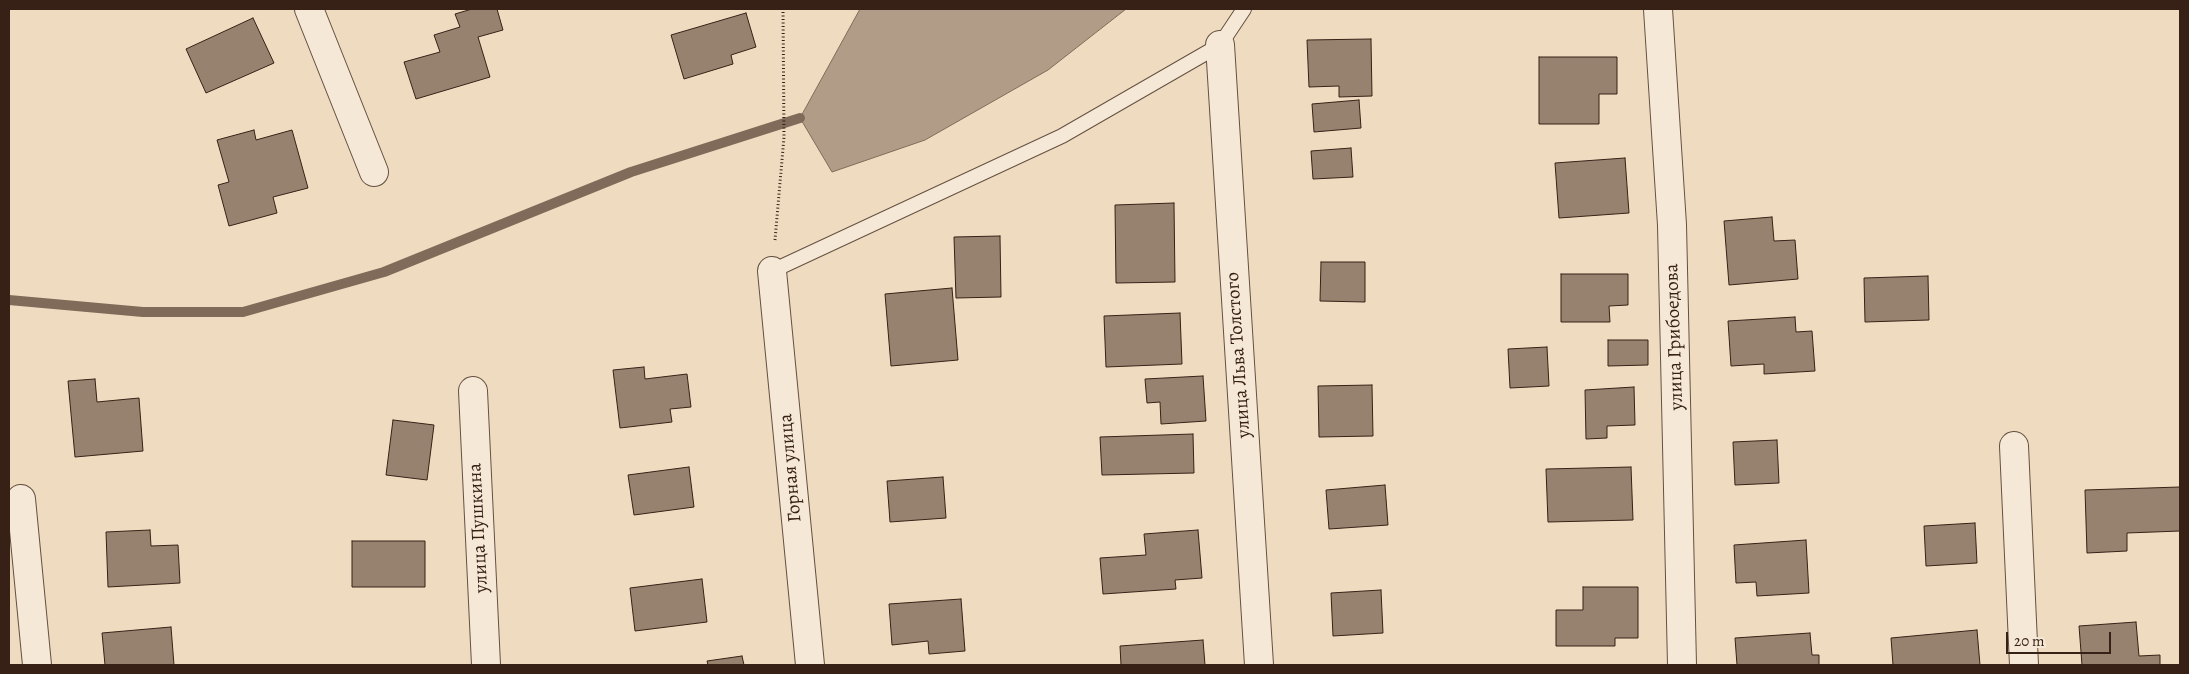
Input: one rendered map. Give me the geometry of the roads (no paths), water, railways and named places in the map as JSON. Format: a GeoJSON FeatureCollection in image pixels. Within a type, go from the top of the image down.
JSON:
{"type":"FeatureCollection","features":[{"type":"Feature","properties":{"kind":"street"},"geometry":{"type":"LineString","coordinates":[[309,9],[374,172]]}},
{"type":"Feature","properties":{"kind":"street","name":"улица Грибоедова"},"geometry":{"type":"LineString","coordinates":[[1658,9],[1672,225],[1682,665]]}},
{"type":"Feature","properties":{"kind":"street","name":"улица Льва Толстого"},"geometry":{"type":"LineString","coordinates":[[1220,45],[1259,665]]}},
{"type":"Feature","properties":{"kind":"street","name":"Горная улица"},"geometry":{"type":"LineString","coordinates":[[772,271],[810,665]]}},
{"type":"Feature","properties":{"kind":"street","name":"улица Пушкина"},"geometry":{"type":"LineString","coordinates":[[473,391],[486,665]]}},
{"type":"Feature","properties":{"kind":"street"},"geometry":{"type":"LineString","coordinates":[[2014,446],[2024,665]]}},
{"type":"Feature","properties":{"kind":"street"},"geometry":{"type":"LineString","coordinates":[[21,499],[37,665]]}},
{"type":"Feature","properties":{"kind":"lane"},"geometry":{"type":"LineString","coordinates":[[772,271],[1062,136],[1220,45],[1244,9]]}},
{"type":"Feature","properties":{"kind":"waterway"},"geometry":{"type":"LineString","coordinates":[[9,300],[143,312],[243,312],[384,272],[631,172],[800,118]]}}]}
